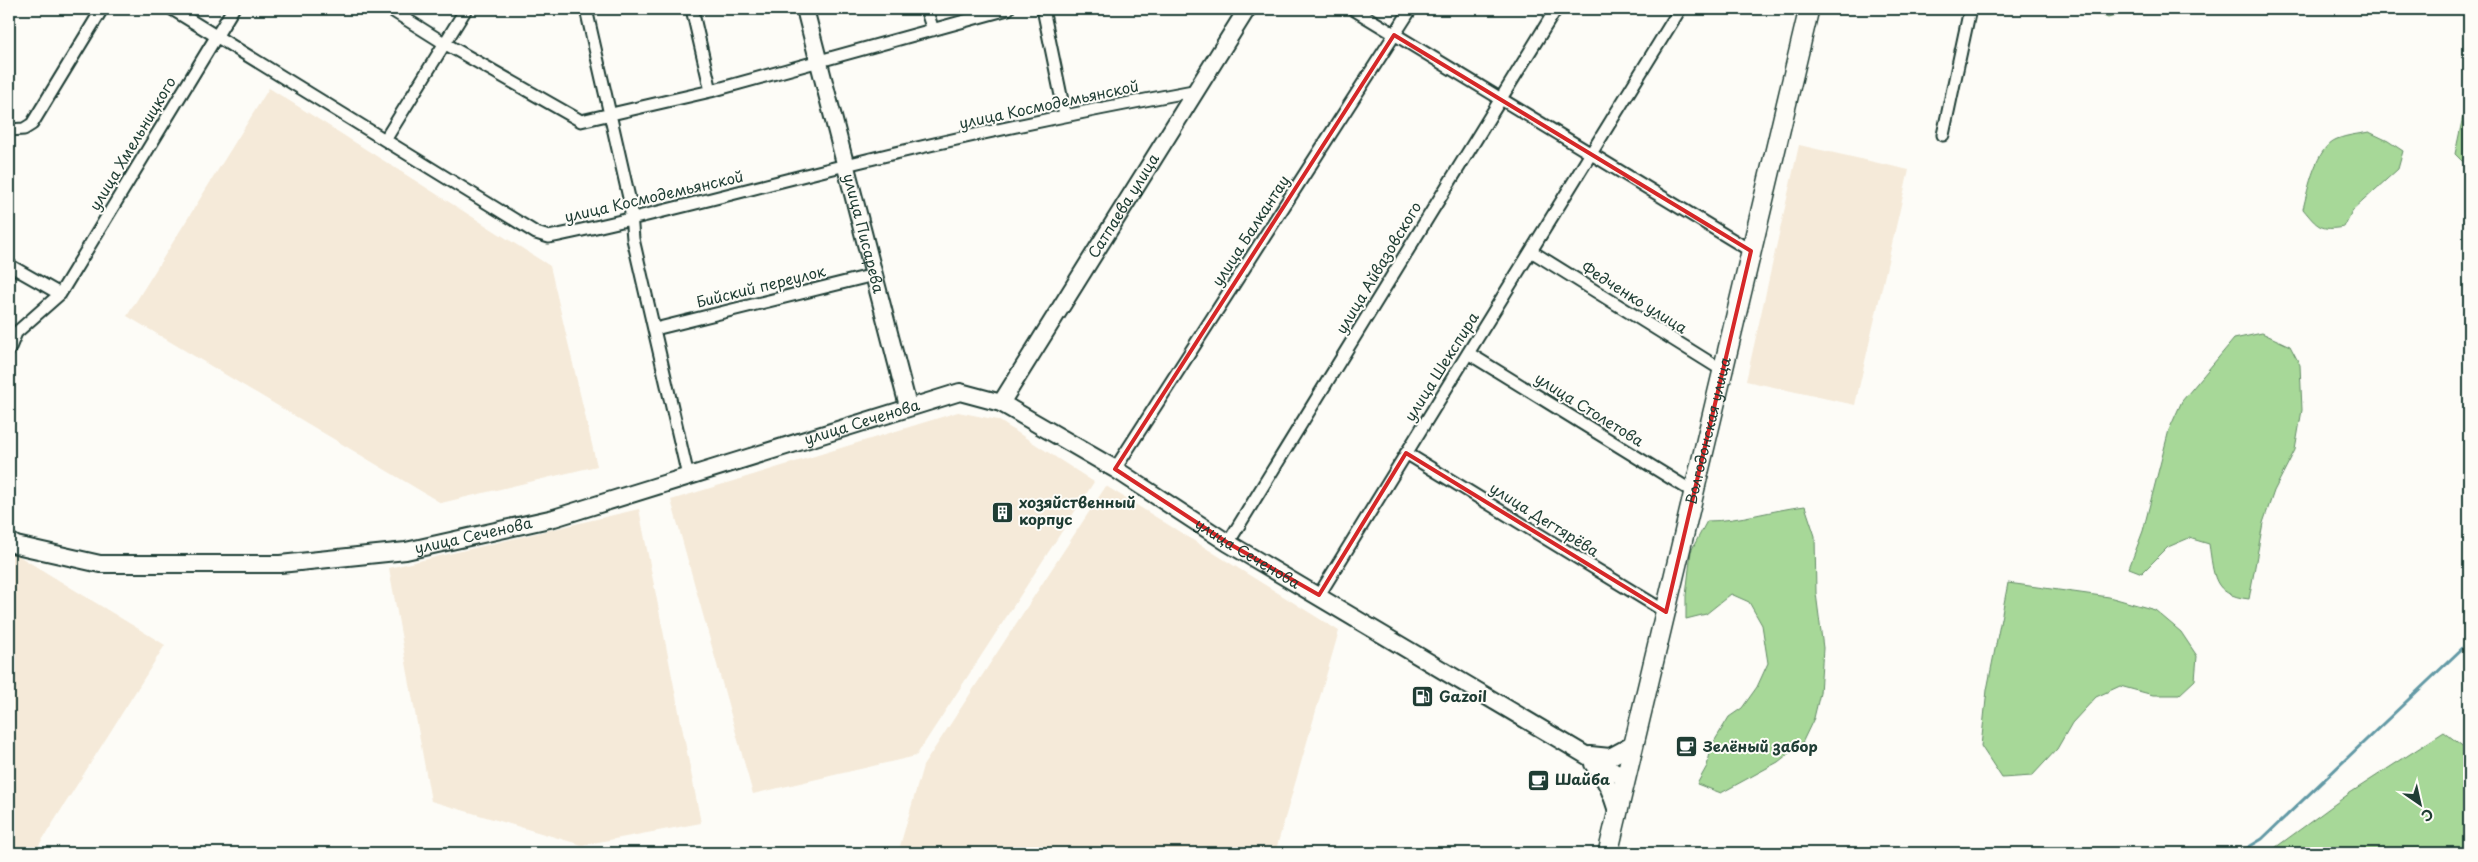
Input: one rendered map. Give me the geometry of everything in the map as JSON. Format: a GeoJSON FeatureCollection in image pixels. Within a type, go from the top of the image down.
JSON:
{"type":"FeatureCollection","features":[{"type":"Feature","properties":{"kind":"main road","name":"Волгодонская улица"},"geometry":{"type":"LineString","coordinates":[[1608,853],[1695,493],[1722,370],[1808,9]]}},
{"type":"Feature","properties":{"kind":"street"},"geometry":{"type":"LineString","coordinates":[[9,130],[24,129],[32,124],[102,9]]}},
{"type":"Feature","properties":{"kind":"street","name":"улица Космодемьянской"},"geometry":{"type":"LineString","coordinates":[[172,9],[536,234],[548,237],[631,221],[846,164],[1065,115],[1198,90]]}},
{"type":"Feature","properties":{"kind":"street","name":"улица Хмельницкого"},"geometry":{"type":"LineString","coordinates":[[12,335],[60,294],[233,9]]}},
{"type":"Feature","properties":{"kind":"street"},"geometry":{"type":"LineString","coordinates":[[390,9],[444,43],[581,121],[712,91],[1008,9]]}},
{"type":"Feature","properties":{"kind":"street"},"geometry":{"type":"LineString","coordinates":[[385,140],[466,9]]}},
{"type":"Feature","properties":{"kind":"street"},"geometry":{"type":"LineString","coordinates":[[586,9],[612,115],[630,202],[633,239],[688,476]]}},
{"type":"Feature","properties":{"kind":"street"},"geometry":{"type":"LineString","coordinates":[[692,9],[712,91]]}},
{"type":"Feature","properties":{"kind":"street","name":"улица Писарева"},"geometry":{"type":"LineString","coordinates":[[804,9],[908,406]]}},
{"type":"Feature","properties":{"kind":"street"},"geometry":{"type":"LineString","coordinates":[[926,9],[933,30]]}},
{"type":"Feature","properties":{"kind":"street"},"geometry":{"type":"LineString","coordinates":[[1043,9],[1065,115]]}},
{"type":"Feature","properties":{"kind":"street","name":"Сатпаева улица"},"geometry":{"type":"LineString","coordinates":[[1001,403],[1247,9]]}},
{"type":"Feature","properties":{"kind":"street"},"geometry":{"type":"LineString","coordinates":[[1353,9],[1751,251]]}},
{"type":"Feature","properties":{"kind":"street","name":"улица Балкантау"},"geometry":{"type":"LineString","coordinates":[[1115,469],[1411,9]]}},
{"type":"Feature","properties":{"kind":"street","name":"улица Айвазовского"},"geometry":{"type":"LineString","coordinates":[[1228,543],[1556,9]]}},
{"type":"Feature","properties":{"kind":"street","name":"улица Шекспира"},"geometry":{"type":"LineString","coordinates":[[1319,595],[1680,9]]}},
{"type":"Feature","properties":{"kind":"street"},"geometry":{"type":"LineString","coordinates":[[1943,136],[1970,9]]}},
{"type":"Feature","properties":{"kind":"street","name":"Федченко улица"},"geometry":{"type":"LineString","coordinates":[[1530,251],[1722,370]]}},
{"type":"Feature","properties":{"kind":"street"},"geometry":{"type":"LineString","coordinates":[[9,265],[60,294]]}},
{"type":"Feature","properties":{"kind":"street","name":"Бийский переулок"},"geometry":{"type":"LineString","coordinates":[[655,329],[874,275]]}},
{"type":"Feature","properties":{"kind":"street"},"geometry":{"type":"LineString","coordinates":[[9,350],[12,335]]}},
{"type":"Feature","properties":{"kind":"street","name":"улица Столетова"},"geometry":{"type":"LineString","coordinates":[[1468,353],[1695,493]]}},
{"type":"Feature","properties":{"kind":"street","name":"улица Сеченова"},"geometry":{"type":"LineString","coordinates":[[9,541],[16,545],[100,564],[280,564],[413,550],[554,518],[908,406],[960,392],[1001,403],[1115,469],[1228,543],[1319,595],[1402,648],[1626,779]]}},
{"type":"Feature","properties":{"kind":"street","name":"улица Дегтярёва"},"geometry":{"type":"LineString","coordinates":[[1406,453],[1666,612]]}},
{"type":"Feature","properties":{"kind":"street"},"geometry":{"type":"LineString","coordinates":[[1585,755],[1610,757],[1634,744]]}},
{"type":"Feature","properties":{"kind":"street"},"geometry":{"type":"LineString","coordinates":[[1585,755],[1605,778],[1611,790],[1618,815]]}},
{"type":"Feature","properties":{"kind":"highlighted area"},"geometry":{"type":"Polygon","coordinates":[[[1394,35],[1751,251],[1666,612],[1406,453],[1319,595],[1228,543],[1115,469],[1394,35]]]}},
{"type":"Feature","properties":{"kind":"shaded area"},"geometry":{"type":"Polygon","coordinates":[[[269,88],[550,266],[597,466],[441,503],[127,316],[269,88]]]}},
{"type":"Feature","properties":{"kind":"shaded area"},"geometry":{"type":"Polygon","coordinates":[[[1799,145],[1909,170],[1855,405],[1746,381],[1799,145]]]}},
{"type":"Feature","properties":{"kind":"shaded area"},"geometry":{"type":"Polygon","coordinates":[[[958,412],[998,420],[1094,482],[916,756],[753,794],[671,500],[958,412]]]}},
{"type":"Feature","properties":{"kind":"shaded area"},"geometry":{"type":"Polygon","coordinates":[[[1106,486],[1339,631],[1275,853],[898,853],[923,766],[1106,486]]]}},
{"type":"Feature","properties":{"kind":"shaded area"},"geometry":{"type":"Polygon","coordinates":[[[639,509],[701,823],[582,845],[431,801],[389,568],[639,509]]]}},
{"type":"Feature","properties":{"kind":"shaded area"},"geometry":{"type":"Polygon","coordinates":[[[9,550],[165,645],[34,853],[9,853],[9,550]]]}},
{"type":"Feature","properties":{"kind":"green space"},"geometry":{"type":"Polygon","coordinates":[[[2089,9],[2138,9],[2108,18],[2089,9]]]}},
{"type":"Feature","properties":{"kind":"green space"},"geometry":{"type":"Polygon","coordinates":[[[2469,88],[2469,162],[2462,161],[2455,154],[2469,88]]]}},
{"type":"Feature","properties":{"kind":"green space"},"geometry":{"type":"Polygon","coordinates":[[[2369,132],[2403,151],[2398,169],[2352,211],[2344,227],[2324,228],[2316,224],[2303,209],[2310,180],[2318,159],[2330,143],[2337,139],[2369,132]]]}},
{"type":"Feature","properties":{"kind":"green space"},"geometry":{"type":"Polygon","coordinates":[[[2262,333],[2290,346],[2300,365],[2302,410],[2295,450],[2274,491],[2263,523],[2249,599],[2237,597],[2221,588],[2214,574],[2209,544],[2189,538],[2168,547],[2142,573],[2129,568],[2143,531],[2169,430],[2182,401],[2234,339],[2262,333]]]}},
{"type":"Feature","properties":{"kind":"green space"},"geometry":{"type":"Polygon","coordinates":[[[1805,506],[1815,536],[1816,593],[1823,648],[1820,693],[1814,718],[1802,743],[1778,762],[1721,793],[1697,784],[1707,766],[1712,745],[1729,717],[1742,708],[1757,687],[1768,663],[1762,625],[1749,602],[1731,594],[1706,614],[1686,619],[1686,596],[1691,551],[1707,521],[1719,521],[1805,506]]]}},
{"type":"Feature","properties":{"kind":"green space"},"geometry":{"type":"Polygon","coordinates":[[[2008,583],[2109,597],[2155,610],[2181,632],[2197,656],[2195,680],[2179,695],[2153,695],[2120,686],[2096,697],[2072,723],[2057,749],[2032,776],[2002,778],[1981,746],[1987,690],[2008,583]]]}},
{"type":"Feature","properties":{"kind":"green space"},"geometry":{"type":"Polygon","coordinates":[[[2444,732],[2469,751],[2469,853],[2268,853],[2350,793],[2444,732]]]}},
{"type":"Feature","properties":{"kind":"waterway"},"geometry":{"type":"LineString","coordinates":[[2239,853],[2262,839],[2469,642]]}},
{"type":"Feature","properties":{"kind":"place","name":"хозяйственный корпус"},"geometry":{"type":"Point","coordinates":[1003,512]}},
{"type":"Feature","properties":{"kind":"place","name":"Gazoil"},"geometry":{"type":"Point","coordinates":[1423,697]}},
{"type":"Feature","properties":{"kind":"place","name":"Зелёный забор"},"geometry":{"type":"Point","coordinates":[1687,747]}},
{"type":"Feature","properties":{"kind":"place","name":"Шайба"},"geometry":{"type":"Point","coordinates":[1539,780]}}]}
